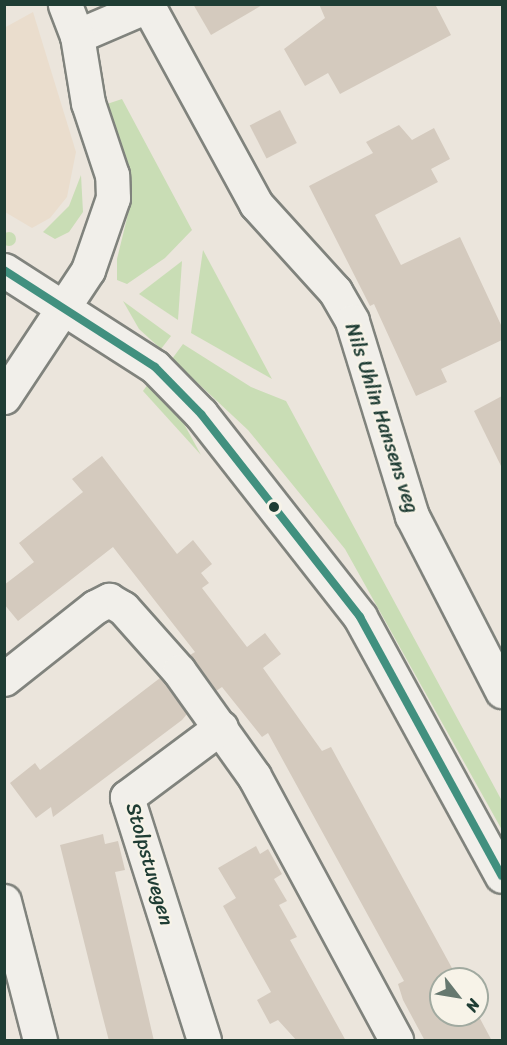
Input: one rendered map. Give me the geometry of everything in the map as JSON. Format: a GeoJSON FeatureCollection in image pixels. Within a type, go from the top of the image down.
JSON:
{"type":"FeatureCollection","features":[{"type":"Feature","properties":{"kind":"street"},"geometry":{"type":"LineString","coordinates":[[4,397],[65,307],[108,224],[113,198],[112,175],[88,103],[77,36],[65,4]]}},
{"type":"Feature","properties":{"kind":"street","name":"Nils Uhlin Hansens veg"},"geometry":{"type":"LineString","coordinates":[[77,36],[147,5],[256,204],[335,291],[352,321],[412,516],[502,691]]}},
{"type":"Feature","properties":{"kind":"street"},"geometry":{"type":"LineString","coordinates":[[4,270],[65,307],[155,367],[201,414],[360,618],[502,876]]}},
{"type":"Feature","properties":{"kind":"street"},"geometry":{"type":"LineString","coordinates":[[4,679],[109,600],[123,608],[221,727],[254,776],[396,1041]]}},
{"type":"Feature","properties":{"kind":"street","name":"Stolpstuvegen"},"geometry":{"type":"LineString","coordinates":[[204,1041],[127,797],[221,727]]}},
{"type":"Feature","properties":{"kind":"street"},"geometry":{"type":"LineString","coordinates":[[4,901],[40,1041]]}},
{"type":"Feature","properties":{"kind":"shaded area"},"geometry":{"type":"Polygon","coordinates":[[[33,12],[76,152],[67,197],[50,218],[32,228],[5,212],[4,28],[33,12]]]}},
{"type":"Feature","properties":{"kind":"green space"},"geometry":{"type":"Polygon","coordinates":[[[122,99],[192,230],[165,258],[127,284],[117,280],[117,259],[129,210],[129,182],[107,104],[122,99]]]}},
{"type":"Feature","properties":{"kind":"green space"},"geometry":{"type":"Polygon","coordinates":[[[81,175],[83,212],[69,232],[55,239],[43,232],[69,206],[81,175]]]}},
{"type":"Feature","properties":{"kind":"green space"},"geometry":{"type":"Polygon","coordinates":[[[6,232],[12,232],[16,239],[12,246],[6,246],[2,242],[2,236],[6,232]]]}},
{"type":"Feature","properties":{"kind":"green space"},"geometry":{"type":"Polygon","coordinates":[[[203,250],[272,379],[191,333],[203,250]]]}},
{"type":"Feature","properties":{"kind":"green space"},"geometry":{"type":"Polygon","coordinates":[[[182,261],[178,320],[139,294],[182,261]]]}},
{"type":"Feature","properties":{"kind":"green space"},"geometry":{"type":"Polygon","coordinates":[[[123,301],[171,336],[161,349],[139,329],[123,301]]]}},
{"type":"Feature","properties":{"kind":"green space"},"geometry":{"type":"Polygon","coordinates":[[[183,344],[251,387],[286,401],[502,801],[502,830],[345,549],[248,430],[172,359],[183,344]]]}},
{"type":"Feature","properties":{"kind":"green space"},"geometry":{"type":"Polygon","coordinates":[[[148,384],[178,413],[201,455],[143,391],[148,384]]]}},
{"type":"Feature","properties":{"kind":"building"},"geometry":{"type":"Polygon","coordinates":[[[193,4],[264,4],[211,35],[193,4]]]}},
{"type":"Feature","properties":{"kind":"building"},"geometry":{"type":"Polygon","coordinates":[[[319,4],[435,4],[451,35],[340,94],[328,73],[305,86],[284,49],[325,18],[319,4]]]}},
{"type":"Feature","properties":{"kind":"building"},"geometry":{"type":"Polygon","coordinates":[[[280,110],[297,143],[267,158],[250,125],[280,110]]]}},
{"type":"Feature","properties":{"kind":"building"},"geometry":{"type":"Polygon","coordinates":[[[399,125],[412,140],[434,128],[450,159],[431,169],[438,182],[375,215],[401,265],[460,237],[502,327],[502,340],[441,369],[447,382],[416,396],[374,304],[370,306],[309,186],[373,153],[366,142],[399,125]]]}},
{"type":"Feature","properties":{"kind":"building"},"geometry":{"type":"Polygon","coordinates":[[[502,396],[502,468],[474,411],[502,396]]]}},
{"type":"Feature","properties":{"kind":"building"},"geometry":{"type":"Polygon","coordinates":[[[102,456],[177,554],[193,540],[212,564],[201,573],[209,583],[202,588],[247,647],[265,633],[281,654],[263,668],[322,751],[331,747],[451,967],[429,967],[429,1027],[484,1027],[492,1041],[425,1041],[403,1000],[398,984],[404,981],[268,733],[262,737],[222,687],[216,691],[190,655],[195,652],[113,547],[18,621],[4,604],[4,585],[34,562],[19,543],[83,492],[72,479],[102,456]]]}},
{"type":"Feature","properties":{"kind":"building"},"geometry":{"type":"Polygon","coordinates":[[[160,678],[187,714],[182,720],[53,817],[51,807],[36,818],[10,783],[35,763],[40,770],[160,678]]]}},
{"type":"Feature","properties":{"kind":"building"},"geometry":{"type":"Polygon","coordinates":[[[103,834],[105,844],[118,841],[125,870],[115,872],[154,1041],[109,1041],[60,845],[103,834]]]}},
{"type":"Feature","properties":{"kind":"building"},"geometry":{"type":"Polygon","coordinates":[[[256,846],[260,854],[268,849],[282,874],[274,879],[287,901],[279,905],[297,937],[290,940],[346,1041],[297,1041],[278,1020],[270,1024],[257,1000],[271,992],[223,906],[236,898],[218,868],[256,846]]]}},
{"type":"Feature","properties":{"kind":"transit line"},"geometry":{"type":"LineString","coordinates":[[4,270],[155,367],[201,414],[360,617],[502,876]]}}]}
